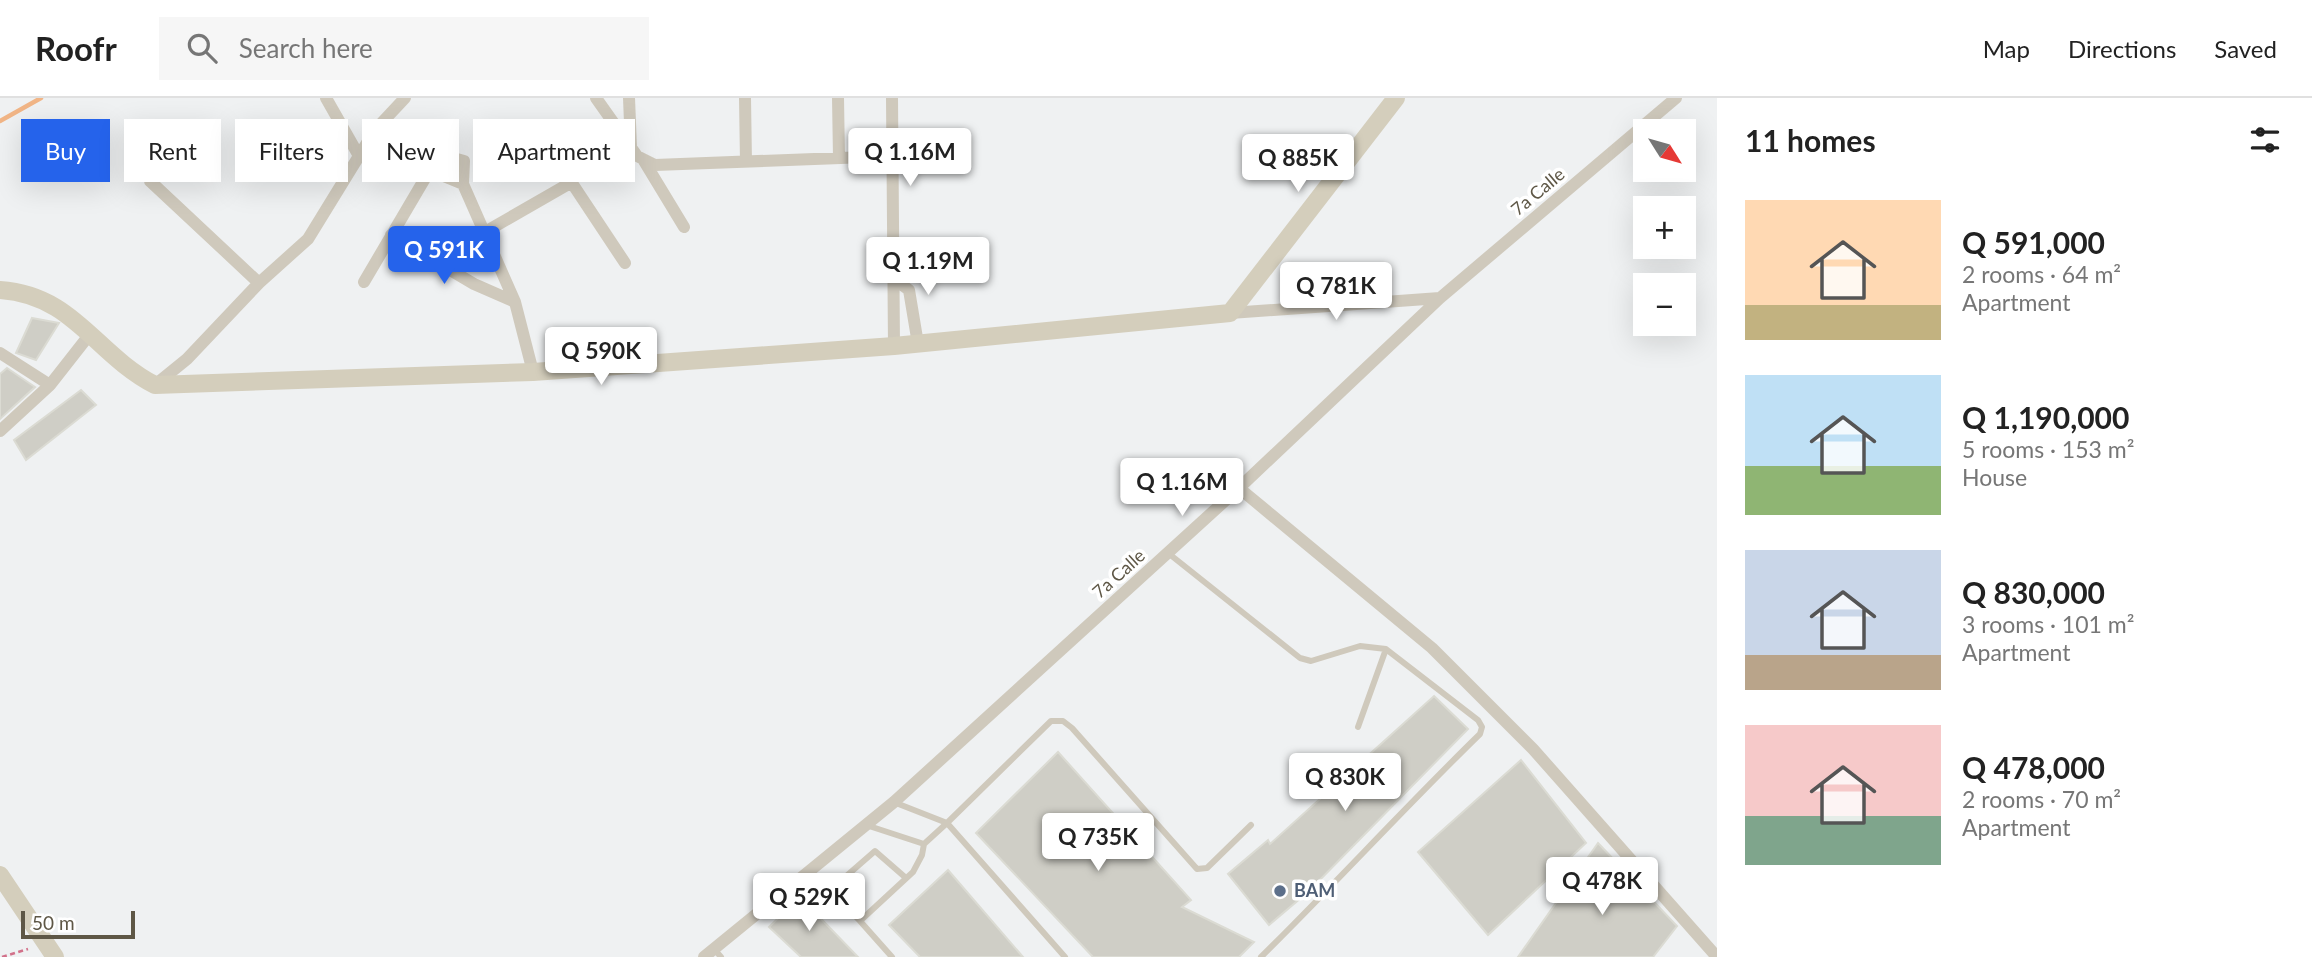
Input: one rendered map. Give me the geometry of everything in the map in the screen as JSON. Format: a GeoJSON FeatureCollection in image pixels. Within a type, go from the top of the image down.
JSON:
{"type":"FeatureCollection","features":[{"type":"Feature","properties":{"kind":"street"},"geometry":{"type":"LineString","coordinates":[[326,98],[359,156]]}},
{"type":"Feature","properties":{"kind":"street"},"geometry":{"type":"LineString","coordinates":[[155,385],[187,359],[259,283],[308,239],[375,130],[405,98]]}},
{"type":"Feature","properties":{"kind":"street"},"geometry":{"type":"LineString","coordinates":[[596,98],[611,119]]}},
{"type":"Feature","properties":{"kind":"street"},"geometry":{"type":"LineString","coordinates":[[629,98],[630,119]]}},
{"type":"Feature","properties":{"kind":"street"},"geometry":{"type":"LineString","coordinates":[[746,98],[746,162]]}},
{"type":"Feature","properties":{"kind":"street"},"geometry":{"type":"LineString","coordinates":[[838,98],[839,158]]}},
{"type":"Feature","properties":{"kind":"street"},"geometry":{"type":"LineString","coordinates":[[892,98],[894,346]]}},
{"type":"Feature","properties":{"kind":"street"},"geometry":{"type":"LineString","coordinates":[[1230,313],[1396,98]]}},
{"type":"Feature","properties":{"kind":"street","name":"7a Calle"},"geometry":{"type":"LineString","coordinates":[[713,954],[894,802],[1168,554],[1440,298],[1676,98]]}},
{"type":"Feature","properties":{"kind":"street"},"geometry":{"type":"LineString","coordinates":[[635,151],[644,161],[684,227]]}},
{"type":"Feature","properties":{"kind":"street"},"geometry":{"type":"LineString","coordinates":[[644,161],[655,165],[894,156]]}},
{"type":"Feature","properties":{"kind":"street"},"geometry":{"type":"LineString","coordinates":[[459,160],[464,161],[463,184],[514,302],[533,372]]}},
{"type":"Feature","properties":{"kind":"street"},"geometry":{"type":"LineString","coordinates":[[151,182],[259,283]]}},
{"type":"Feature","properties":{"kind":"street"},"geometry":{"type":"LineString","coordinates":[[364,282],[422,182]]}},
{"type":"Feature","properties":{"kind":"street"},"geometry":{"type":"LineString","coordinates":[[458,182],[463,184]]}},
{"type":"Feature","properties":{"kind":"street"},"geometry":{"type":"LineString","coordinates":[[485,232],[572,182],[625,263]]}},
{"type":"Feature","properties":{"kind":"street"},"geometry":{"type":"LineString","coordinates":[[391,235],[474,284],[514,302]]}},
{"type":"Feature","properties":{"kind":"street"},"geometry":{"type":"LineString","coordinates":[[894,279],[909,290],[918,344]]}},
{"type":"Feature","properties":{"kind":"street"},"geometry":{"type":"LineString","coordinates":[[0,290],[24,292],[57,305],[134,374],[155,385],[533,372],[894,346],[1230,313],[1440,298]]}},
{"type":"Feature","properties":{"kind":"street"},"geometry":{"type":"LineString","coordinates":[[0,431],[50,385],[90,334]]}},
{"type":"Feature","properties":{"kind":"street"},"geometry":{"type":"LineString","coordinates":[[0,353],[50,385]]}},
{"type":"Feature","properties":{"kind":"street"},"geometry":{"type":"LineString","coordinates":[[1239,488],[1432,648],[1534,749],[1717,957]]}},
{"type":"Feature","properties":{"kind":"street"},"geometry":{"type":"LineString","coordinates":[[0,875],[52,953]]}},
{"type":"Feature","properties":{"kind":"lane"},"geometry":{"type":"LineString","coordinates":[[1168,554],[1300,658],[1311,661],[1360,646],[1386,649],[1478,720],[1482,727],[1479,734],[1398,813],[1329,891],[1261,957]]}},
{"type":"Feature","properties":{"kind":"lane"},"geometry":{"type":"LineString","coordinates":[[1358,727],[1386,649]]}},
{"type":"Feature","properties":{"kind":"lane"},"geometry":{"type":"LineString","coordinates":[[860,921],[906,878],[922,855],[924,844],[1051,721],[1063,721],[1072,728],[1197,869],[1207,868],[1251,825]]}},
{"type":"Feature","properties":{"kind":"lane"},"geometry":{"type":"LineString","coordinates":[[894,802],[947,823],[1065,957]]}},
{"type":"Feature","properties":{"kind":"lane"},"geometry":{"type":"LineString","coordinates":[[866,825],[924,844]]}},
{"type":"Feature","properties":{"kind":"lane"},"geometry":{"type":"LineString","coordinates":[[892,957],[833,890],[874,851],[906,878]]}},
{"type":"Feature","properties":{"kind":"path"},"geometry":{"type":"LineString","coordinates":[[2,957],[17,951],[52,953]]}},
{"type":"Feature","properties":{"kind":"building"},"geometry":{"type":"Polygon","coordinates":[[[32,318],[59,323],[36,360],[16,353],[32,318]]]}},
{"type":"Feature","properties":{"kind":"building"},"geometry":{"type":"Polygon","coordinates":[[[7,368],[35,387],[0,419],[0,374],[7,368]]]}},
{"type":"Feature","properties":{"kind":"building"},"geometry":{"type":"Polygon","coordinates":[[[81,390],[96,405],[26,460],[14,440],[81,390]]]}},
{"type":"Feature","properties":{"kind":"building"},"geometry":{"type":"Polygon","coordinates":[[[1434,696],[1468,729],[1308,892],[1269,925],[1228,874],[1268,840],[1270,844],[1434,696]]]}},
{"type":"Feature","properties":{"kind":"building"},"geometry":{"type":"Polygon","coordinates":[[[1058,752],[1191,900],[1182,907],[1254,942],[1239,957],[1093,957],[976,833],[1058,752]]]}},
{"type":"Feature","properties":{"kind":"building"},"geometry":{"type":"Polygon","coordinates":[[[1521,760],[1586,843],[1488,935],[1418,852],[1521,760]]]}},
{"type":"Feature","properties":{"kind":"building"},"geometry":{"type":"Polygon","coordinates":[[[1598,843],[1677,926],[1653,957],[1518,957],[1598,843]]]}},
{"type":"Feature","properties":{"kind":"building"},"geometry":{"type":"Polygon","coordinates":[[[948,870],[1023,957],[920,957],[889,925],[948,870]]]}},
{"type":"Feature","properties":{"kind":"building"},"geometry":{"type":"Polygon","coordinates":[[[800,897],[858,957],[801,957],[769,927],[800,897]]]}},
{"type":"Feature","properties":{"kind":"waterway"},"geometry":{"type":"LineString","coordinates":[[0,121],[41,98]]}},
{"type":"Feature","properties":{"kind":"place","name":"BAM"},"geometry":{"type":"Point","coordinates":[1280,891]}}]}
